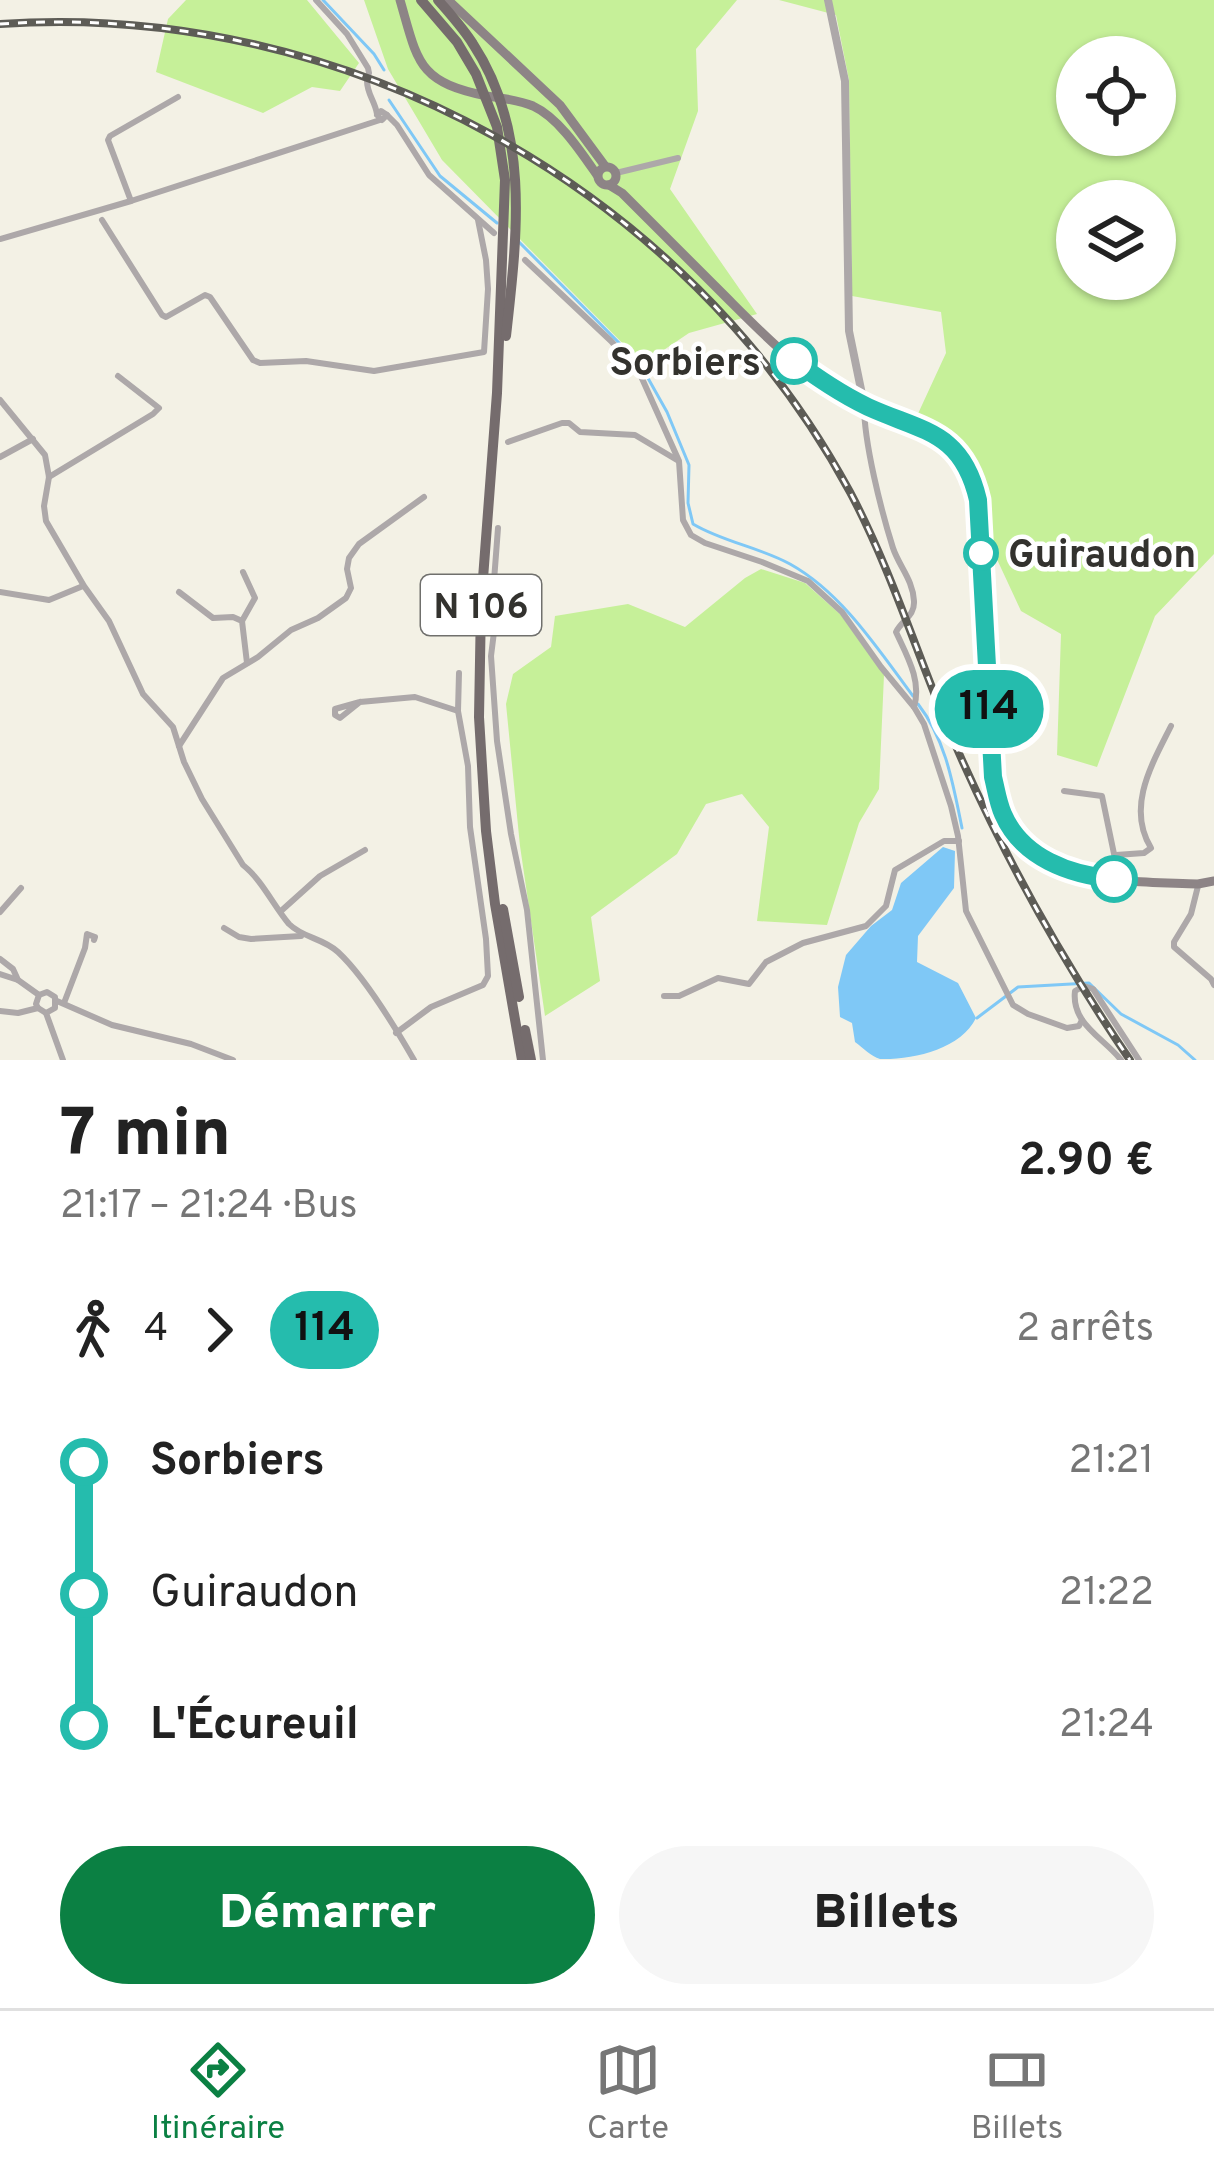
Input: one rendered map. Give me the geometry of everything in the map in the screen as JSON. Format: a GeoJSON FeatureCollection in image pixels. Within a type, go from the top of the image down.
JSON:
{"type":"FeatureCollection","features":[{"type":"Feature","properties":{"kind":"main road"},"geometry":{"type":"LineString","coordinates":[[400,0],[415,53],[430,75],[450,87],[540,110],[601,171]]}},
{"type":"Feature","properties":{"kind":"main road","name":"N 106"},"geometry":{"type":"LineString","coordinates":[[421,0],[457,42],[492,96],[505,180],[499,229],[514,256]]}},
{"type":"Feature","properties":{"kind":"main road","name":"N 106"},"geometry":{"type":"LineString","coordinates":[[438,0],[474,45],[514,154],[514,256],[497,393],[478,717],[495,904],[528,1060]]}},
{"type":"Feature","properties":{"kind":"main road"},"geometry":{"type":"LineString","coordinates":[[448,0],[560,105],[601,171],[601,183],[614,179]]}},
{"type":"Feature","properties":{"kind":"main road"},"geometry":{"type":"LineString","coordinates":[[601,171],[610,167],[622,194],[794,361],[864,405],[934,433],[963,460],[978,500],[993,777],[1001,812],[1015,835],[1051,865],[1093,877],[1214,881]]}},
{"type":"Feature","properties":{"kind":"main road","name":"N 106"},"geometry":{"type":"LineString","coordinates":[[486,816],[528,1060]]}},
{"type":"Feature","properties":{"kind":"street"},"geometry":{"type":"LineString","coordinates":[[316,0],[368,68],[368,92],[382,117],[430,176],[478,220],[499,229]]}},
{"type":"Feature","properties":{"kind":"street"},"geometry":{"type":"LineString","coordinates":[[828,0],[845,81],[849,331],[883,509],[915,605],[896,632],[915,676],[918,698],[914,707]]}},
{"type":"Feature","properties":{"kind":"street"},"geometry":{"type":"LineString","coordinates":[[131,201],[108,140],[178,97]]}},
{"type":"Feature","properties":{"kind":"street"},"geometry":{"type":"LineString","coordinates":[[0,239],[131,201],[382,117]]}},
{"type":"Feature","properties":{"kind":"street"},"geometry":{"type":"LineString","coordinates":[[614,179],[678,158]]}},
{"type":"Feature","properties":{"kind":"street"},"geometry":{"type":"LineString","coordinates":[[102,220],[162,315],[205,295],[260,363],[306,361],[374,371],[485,350],[487,260],[478,220]]}},
{"type":"Feature","properties":{"kind":"street"},"geometry":{"type":"LineString","coordinates":[[514,256],[611,341],[640,374],[679,461],[683,520],[691,535],[808,581],[842,612],[914,707],[951,806],[966,911],[1013,1005],[1067,1028],[1079,1026],[1082,1020]]}},
{"type":"Feature","properties":{"kind":"street"},"geometry":{"type":"LineString","coordinates":[[49,477],[159,408],[118,376]]}},
{"type":"Feature","properties":{"kind":"street"},"geometry":{"type":"LineString","coordinates":[[0,400],[45,455],[49,477],[46,521],[110,621],[143,694],[172,727],[202,799],[242,865],[304,935]]}},
{"type":"Feature","properties":{"kind":"street"},"geometry":{"type":"LineString","coordinates":[[508,442],[568,423],[580,432],[634,435],[679,461]]}},
{"type":"Feature","properties":{"kind":"street"},"geometry":{"type":"LineString","coordinates":[[0,457],[33,439]]}},
{"type":"Feature","properties":{"kind":"street"},"geometry":{"type":"LineString","coordinates":[[178,746],[224,678],[346,598],[351,588],[346,569],[359,544],[424,497]]}},
{"type":"Feature","properties":{"kind":"street"},"geometry":{"type":"LineString","coordinates":[[498,528],[491,656],[497,742],[527,910],[543,1060]]}},
{"type":"Feature","properties":{"kind":"street"},"geometry":{"type":"LineString","coordinates":[[242,572],[255,598],[242,621],[248,663]]}},
{"type":"Feature","properties":{"kind":"street"},"geometry":{"type":"LineString","coordinates":[[0,592],[49,600],[84,586]]}},
{"type":"Feature","properties":{"kind":"street"},"geometry":{"type":"LineString","coordinates":[[178,592],[213,618],[233,616],[242,621]]}},
{"type":"Feature","properties":{"kind":"street"},"geometry":{"type":"LineString","coordinates":[[396,1033],[431,1006],[483,985],[488,976],[470,827],[468,766],[458,711],[459,673]]}},
{"type":"Feature","properties":{"kind":"street"},"geometry":{"type":"LineString","coordinates":[[360,702],[415,697],[458,711]]}},
{"type":"Feature","properties":{"kind":"street"},"geometry":{"type":"LineString","coordinates":[[1116,855],[1150,852],[1142,829],[1142,791],[1171,726]]}},
{"type":"Feature","properties":{"kind":"street"},"geometry":{"type":"LineString","coordinates":[[1064,791],[1102,796],[1120,880]]}},
{"type":"Feature","properties":{"kind":"street"},"geometry":{"type":"LineString","coordinates":[[664,996],[679,997],[718,977],[749,984],[766,962],[803,944],[866,926],[886,906],[895,870],[944,841],[959,841]]}},
{"type":"Feature","properties":{"kind":"street"},"geometry":{"type":"LineString","coordinates":[[281,911],[320,876],[364,850]]}},
{"type":"Feature","properties":{"kind":"street"},"geometry":{"type":"LineString","coordinates":[[1198,884],[1191,914],[1174,947],[1214,986]]}},
{"type":"Feature","properties":{"kind":"street"},"geometry":{"type":"LineString","coordinates":[[0,912],[21,888]]}},
{"type":"Feature","properties":{"kind":"street"},"geometry":{"type":"LineString","coordinates":[[224,928],[239,938],[304,935],[335,948],[414,1060]]}},
{"type":"Feature","properties":{"kind":"street"},"geometry":{"type":"LineString","coordinates":[[0,1011],[55,1008],[86,948],[87,934],[94,940]]}},
{"type":"Feature","properties":{"kind":"street"},"geometry":{"type":"LineString","coordinates":[[0,959],[18,980]]}},
{"type":"Feature","properties":{"kind":"street"},"geometry":{"type":"LineString","coordinates":[[0,974],[39,995],[63,1060]]}},
{"type":"Feature","properties":{"kind":"street"},"geometry":{"type":"LineString","coordinates":[[1121,1060],[1082,1020],[1072,1000],[1075,991],[1084,986],[1093,989],[1139,1060]]}},
{"type":"Feature","properties":{"kind":"street"},"geometry":{"type":"LineString","coordinates":[[39,995],[52,994],[112,1025],[233,1060]]}},
{"type":"Feature","properties":{"kind":"green space"},"geometry":{"type":"Polygon","coordinates":[[[186,0],[307,0],[359,63],[340,91],[312,87],[263,113],[156,72],[168,19],[186,0]]]}},
{"type":"Feature","properties":{"kind":"green space"},"geometry":{"type":"Polygon","coordinates":[[[364,0],[737,0],[696,49],[698,111],[670,189],[757,314],[689,333],[643,364],[442,160],[388,69],[364,0]]]}},
{"type":"Feature","properties":{"kind":"green space"},"geometry":{"type":"Polygon","coordinates":[[[779,0],[1214,0],[1214,554],[1155,616],[1097,767],[1057,755],[1061,634],[1021,611],[981,525],[984,495],[963,449],[916,418],[946,353],[941,312],[852,296],[849,80],[836,15],[779,0]]]}},
{"type":"Feature","properties":{"kind":"green space"},"geometry":{"type":"Polygon","coordinates":[[[761,569],[805,583],[841,615],[884,675],[879,789],[859,823],[827,925],[757,921],[769,827],[742,794],[706,804],[677,854],[591,917],[600,981],[545,1016],[520,846],[506,704],[513,674],[551,647],[555,616],[628,604],[685,627],[761,569]]]}},
{"type":"Feature","properties":{"kind":"water"},"geometry":{"type":"Polygon","coordinates":[[[943,847],[955,851],[954,888],[918,936],[917,962],[958,983],[976,1018],[948,1045],[880,1059],[855,1042],[852,1023],[840,1017],[838,987],[846,955],[892,910],[901,883],[943,847]]]}},
{"type":"Feature","properties":{"kind":"waterway"},"geometry":{"type":"LineString","coordinates":[[323,0],[384,70]]}},
{"type":"Feature","properties":{"kind":"waterway"},"geometry":{"type":"LineString","coordinates":[[389,100],[440,176],[497,223]]}},
{"type":"Feature","properties":{"kind":"waterway"},"geometry":{"type":"LineString","coordinates":[[518,241],[640,364],[689,465],[693,524],[778,558],[809,576],[858,623],[913,696]]}},
{"type":"Feature","properties":{"kind":"waterway"},"geometry":{"type":"LineString","coordinates":[[918,704],[942,747],[962,828]]}},
{"type":"Feature","properties":{"kind":"waterway"},"geometry":{"type":"LineString","coordinates":[[977,1018],[1018,987],[1089,983],[1121,1014],[1178,1045],[1195,1060]]}},
{"type":"Feature","properties":{"kind":"railway"},"geometry":{"type":"LineString","coordinates":[[0,24],[129,25],[255,44],[377,82],[493,135],[600,204],[697,288],[781,384],[850,492],[996,831],[1059,948],[1130,1060]]}},
{"type":"Feature","properties":{"kind":"bus line","name":"114"},"geometry":{"type":"LineString","coordinates":[[794,361],[864,405],[934,433],[963,460],[978,500],[993,777],[1001,812],[1015,835],[1051,865],[1114,879]]}},
{"type":"Feature","properties":{"kind":"place","name":"Sorbiers"},"geometry":{"type":"Point","coordinates":[794,361]}},
{"type":"Feature","properties":{"kind":"place","name":"Guiraudon"},"geometry":{"type":"Point","coordinates":[981,553]}}]}
